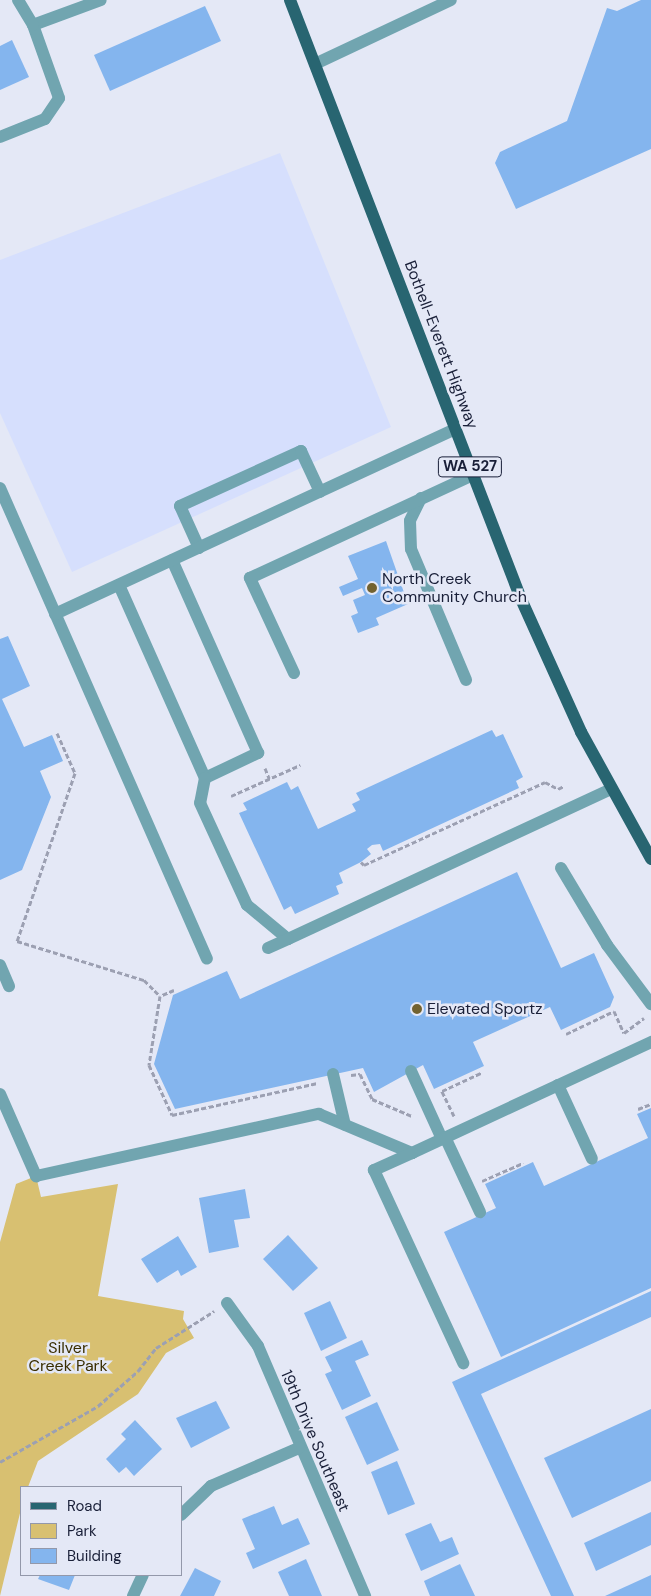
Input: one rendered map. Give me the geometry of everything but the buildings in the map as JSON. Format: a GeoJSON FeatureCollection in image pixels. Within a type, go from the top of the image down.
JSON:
{"type":"FeatureCollection","features":[{"type":"Feature","properties":{"kind":"main road","name":"Bothell-Everett Highway"},"geometry":{"type":"LineString","coordinates":[[290,0],[473,475],[550,667],[611,789],[651,858]]}},
{"type":"Feature","properties":{"kind":"street"},"geometry":{"type":"LineString","coordinates":[[0,138],[44,119],[58,98],[33,26],[18,0]]}},
{"type":"Feature","properties":{"kind":"street"},"geometry":{"type":"LineString","coordinates":[[33,26],[101,0]]}},
{"type":"Feature","properties":{"kind":"street"},"geometry":{"type":"LineString","coordinates":[[315,64],[451,0]]}},
{"type":"Feature","properties":{"kind":"street"},"geometry":{"type":"LineString","coordinates":[[55,614],[456,429]]}},
{"type":"Feature","properties":{"kind":"street"},"geometry":{"type":"LineString","coordinates":[[199,548],[180,506],[302,451],[320,492]]}},
{"type":"Feature","properties":{"kind":"street"},"geometry":{"type":"LineString","coordinates":[[294,673],[250,578],[473,475]]}},
{"type":"Feature","properties":{"kind":"street"},"geometry":{"type":"LineString","coordinates":[[0,488],[207,959]]}},
{"type":"Feature","properties":{"kind":"street"},"geometry":{"type":"LineString","coordinates":[[422,498],[410,521],[411,548],[466,680]]}},
{"type":"Feature","properties":{"kind":"street"},"geometry":{"type":"LineString","coordinates":[[172,560],[258,753],[205,778]]}},
{"type":"Feature","properties":{"kind":"street"},"geometry":{"type":"LineString","coordinates":[[119,585],[205,778],[200,804],[247,905],[288,938]]}},
{"type":"Feature","properties":{"kind":"street"},"geometry":{"type":"LineString","coordinates":[[268,948],[611,789]]}},
{"type":"Feature","properties":{"kind":"street"},"geometry":{"type":"LineString","coordinates":[[561,868],[651,1004]]}},
{"type":"Feature","properties":{"kind":"street"},"geometry":{"type":"LineString","coordinates":[[0,965],[9,986]]}},
{"type":"Feature","properties":{"kind":"street"},"geometry":{"type":"LineString","coordinates":[[463,1363],[374,1170],[651,1042]]}},
{"type":"Feature","properties":{"kind":"street"},"geometry":{"type":"LineString","coordinates":[[411,1071],[480,1212]]}},
{"type":"Feature","properties":{"kind":"street"},"geometry":{"type":"LineString","coordinates":[[333,1077],[345,1125]]}},
{"type":"Feature","properties":{"kind":"street"},"geometry":{"type":"LineString","coordinates":[[558,1085],[592,1159]]}},
{"type":"Feature","properties":{"kind":"street"},"geometry":{"type":"LineString","coordinates":[[0,1094],[36,1176],[319,1114],[412,1153]]}},
{"type":"Feature","properties":{"kind":"street","name":"19th Drive Southeast"},"geometry":{"type":"LineString","coordinates":[[227,1303],[258,1346],[299,1448],[365,1596]]}},
{"type":"Feature","properties":{"kind":"street"},"geometry":{"type":"LineString","coordinates":[[182,1514],[211,1486],[299,1448]]}},
{"type":"Feature","properties":{"kind":"street"},"geometry":{"type":"LineString","coordinates":[[133,1596],[143,1576]]}},
{"type":"Feature","properties":{"kind":"path"},"geometry":{"type":"LineString","coordinates":[[57,733],[75,772],[17,940],[144,980],[160,996]]}},
{"type":"Feature","properties":{"kind":"path"},"geometry":{"type":"LineString","coordinates":[[231,796],[300,764]]}},
{"type":"Feature","properties":{"kind":"path"},"geometry":{"type":"LineString","coordinates":[[361,862],[364,865],[545,782],[558,789],[564,786]]}},
{"type":"Feature","properties":{"kind":"path"},"geometry":{"type":"LineString","coordinates":[[160,996],[174,990]]}},
{"type":"Feature","properties":{"kind":"path"},"geometry":{"type":"LineString","coordinates":[[160,996],[149,1065],[172,1115],[333,1077],[360,1074],[372,1099],[413,1116]]}},
{"type":"Feature","properties":{"kind":"path"},"geometry":{"type":"LineString","coordinates":[[566,1034],[614,1011],[624,1033],[651,1012]]}},
{"type":"Feature","properties":{"kind":"path"},"geometry":{"type":"LineString","coordinates":[[638,1110],[651,1104]]}},
{"type":"Feature","properties":{"kind":"path"},"geometry":{"type":"LineString","coordinates":[[469,1188],[523,1163]]}},
{"type":"Feature","properties":{"kind":"path"},"geometry":{"type":"LineString","coordinates":[[0,1462],[98,1406],[138,1370],[156,1348],[227,1303]]}},
{"type":"Feature","properties":{"kind":"shaded area"},"geometry":{"type":"Polygon","coordinates":[[[280,153],[391,427],[72,572],[0,413],[0,260],[280,153]]]}},
{"type":"Feature","properties":{"kind":"green space","name":"Silver Creek Park"},"geometry":{"type":"Polygon","coordinates":[[[36,1176],[41,1197],[118,1184],[98,1296],[184,1311],[183,1319],[194,1338],[166,1353],[138,1394],[38,1461],[28,1486],[20,1486],[20,1513],[0,1596],[0,1242],[16,1184],[36,1176]]]}},
{"type":"Feature","properties":{"kind":"place","name":"North Creek Community Church"},"geometry":{"type":"Point","coordinates":[372,588]}},
{"type":"Feature","properties":{"kind":"place","name":"Elevated Sportz"},"geometry":{"type":"Point","coordinates":[417,1009]}}]}
